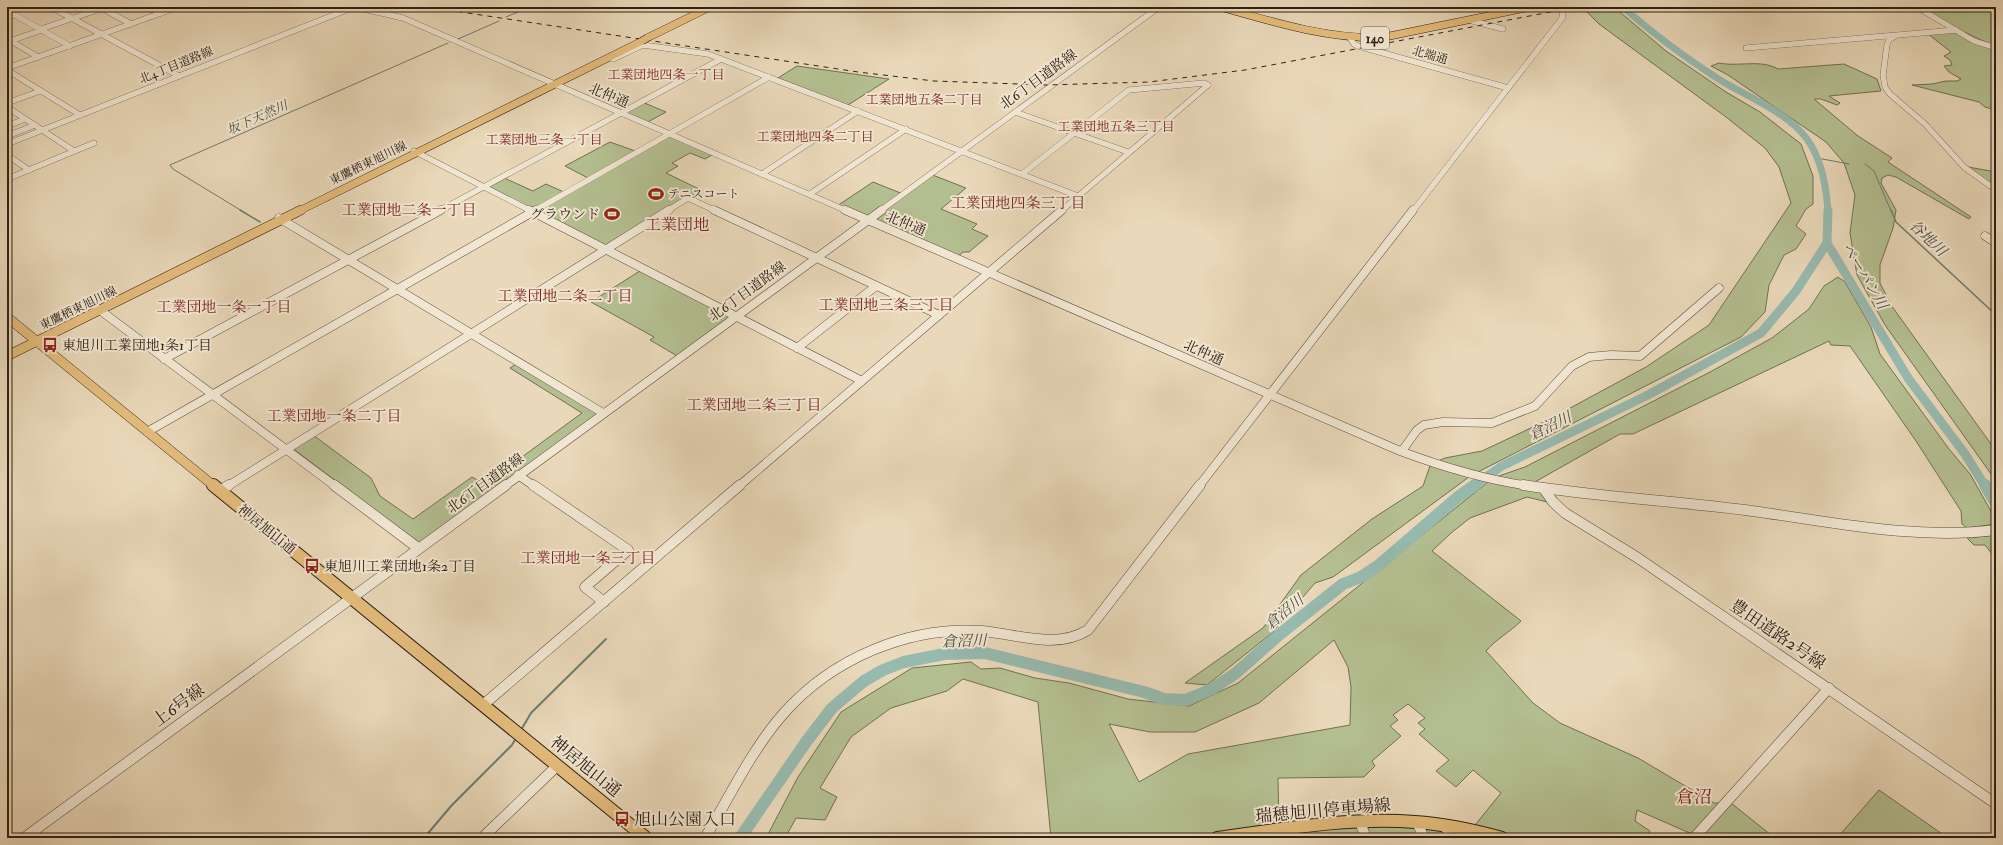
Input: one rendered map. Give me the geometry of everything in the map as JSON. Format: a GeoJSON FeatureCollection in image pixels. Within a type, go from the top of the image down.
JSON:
{"type":"FeatureCollection","features":[{"type":"Feature","properties":{"kind":"main road","name":"東鷹栖東旭川線"},"geometry":{"type":"LineString","coordinates":[[7,355],[705,7]]}},
{"type":"Feature","properties":{"kind":"main road","name":"東鷹栖東旭川線"},"geometry":{"type":"LineString","coordinates":[[553,84],[642,39],[710,7]]}},
{"type":"Feature","properties":{"kind":"main road","name":"140"},"geometry":{"type":"LineString","coordinates":[[1220,7],[1327,36],[1350,38],[1380,38],[1531,7]]}},
{"type":"Feature","properties":{"kind":"main road","name":"神居旭山通"},"geometry":{"type":"LineString","coordinates":[[7,317],[646,838]]}},
{"type":"Feature","properties":{"kind":"main road","name":"瑞穂旭川停車場線"},"geometry":{"type":"LineString","coordinates":[[1217,838],[1291,834],[1360,822],[1417,822],[1444,825],[1502,838]]}},
{"type":"Feature","properties":{"kind":"street"},"geometry":{"type":"LineString","coordinates":[[51,7],[179,76]]}},
{"type":"Feature","properties":{"kind":"street"},"geometry":{"type":"LineString","coordinates":[[8,41],[102,7],[131,24]]}},
{"type":"Feature","properties":{"kind":"street"},"geometry":{"type":"LineString","coordinates":[[148,7],[160,13]]}},
{"type":"Feature","properties":{"kind":"street"},"geometry":{"type":"LineString","coordinates":[[7,69],[178,7]]}},
{"type":"Feature","properties":{"kind":"street","name":"北4丁目道路線"},"geometry":{"type":"LineString","coordinates":[[7,144],[355,7]]}},
{"type":"Feature","properties":{"kind":"street","name":"北仲通"},"geometry":{"type":"LineString","coordinates":[[355,7],[403,18],[1402,451],[1446,467],[1478,477],[1544,489],[1770,513],[1873,527],[1934,533],[1981,532],[1996,530]]}},
{"type":"Feature","properties":{"kind":"street","name":"北6丁目道路線"},"geometry":{"type":"LineString","coordinates":[[351,598],[1159,7]]}},
{"type":"Feature","properties":{"kind":"street"},"geometry":{"type":"LineString","coordinates":[[705,838],[768,735],[785,712],[815,684],[847,664],[897,641],[929,633],[961,630],[1062,640],[1081,636],[1088,630],[1563,17],[1561,7]]}},
{"type":"Feature","properties":{"kind":"street"},"geometry":{"type":"LineString","coordinates":[[1917,7],[1974,41],[1996,48]]}},
{"type":"Feature","properties":{"kind":"street"},"geometry":{"type":"LineString","coordinates":[[7,18],[15,15],[70,46]]}},
{"type":"Feature","properties":{"kind":"street"},"geometry":{"type":"LineString","coordinates":[[1469,20],[1503,29]]}},
{"type":"Feature","properties":{"kind":"street"},"geometry":{"type":"LineString","coordinates":[[1746,48],[1956,30]]}},
{"type":"Feature","properties":{"kind":"street"},"geometry":{"type":"LineString","coordinates":[[1895,36],[1889,40],[1887,45],[1883,75],[1885,87],[1890,94],[1925,124],[1964,167],[1996,190]]}},
{"type":"Feature","properties":{"kind":"street","name":"北端通"},"geometry":{"type":"LineString","coordinates":[[1350,38],[1354,44],[1358,46],[1508,88]]}},
{"type":"Feature","properties":{"kind":"street"},"geometry":{"type":"LineString","coordinates":[[8,41],[38,57]]}},
{"type":"Feature","properties":{"kind":"street"},"geometry":{"type":"LineString","coordinates":[[579,72],[588,71],[643,45],[708,54],[1078,196]]}},
{"type":"Feature","properties":{"kind":"street"},"geometry":{"type":"LineString","coordinates":[[164,359],[721,59]]}},
{"type":"Feature","properties":{"kind":"street"},"geometry":{"type":"LineString","coordinates":[[7,69],[80,115]]}},
{"type":"Feature","properties":{"kind":"street"},"geometry":{"type":"LineString","coordinates":[[148,432],[769,77]]}},
{"type":"Feature","properties":{"kind":"street"},"geometry":{"type":"LineString","coordinates":[[483,705],[1208,84],[1204,83],[1129,90],[1022,174]]}},
{"type":"Feature","properties":{"kind":"street"},"geometry":{"type":"LineString","coordinates":[[7,103],[40,91]]}},
{"type":"Feature","properties":{"kind":"street"},"geometry":{"type":"LineString","coordinates":[[8,109],[74,151]]}},
{"type":"Feature","properties":{"kind":"street"},"geometry":{"type":"LineString","coordinates":[[762,174],[858,111]]}},
{"type":"Feature","properties":{"kind":"street"},"geometry":{"type":"LineString","coordinates":[[1015,112],[1128,152]]}},
{"type":"Feature","properties":{"kind":"street"},"geometry":{"type":"LineString","coordinates":[[7,126],[25,119]]}},
{"type":"Feature","properties":{"kind":"street"},"geometry":{"type":"LineString","coordinates":[[7,136],[35,125]]}},
{"type":"Feature","properties":{"kind":"street"},"geometry":{"type":"LineString","coordinates":[[810,194],[906,129]]}},
{"type":"Feature","properties":{"kind":"street"},"geometry":{"type":"LineString","coordinates":[[7,179],[94,143]]}},
{"type":"Feature","properties":{"kind":"street"},"geometry":{"type":"LineString","coordinates":[[415,152],[862,380]]}},
{"type":"Feature","properties":{"kind":"street"},"geometry":{"type":"LineString","coordinates":[[7,155],[29,170]]}},
{"type":"Feature","properties":{"kind":"street"},"geometry":{"type":"LineString","coordinates":[[220,491],[688,198],[939,315]]}},
{"type":"Feature","properties":{"kind":"street"},"geometry":{"type":"LineString","coordinates":[[280,219],[603,413]]}},
{"type":"Feature","properties":{"kind":"street"},"geometry":{"type":"LineString","coordinates":[[1985,236],[1996,243]]}},
{"type":"Feature","properties":{"kind":"street"},"geometry":{"type":"LineString","coordinates":[[797,348],[876,286]]}},
{"type":"Feature","properties":{"kind":"street"},"geometry":{"type":"LineString","coordinates":[[1402,451],[1417,430],[1424,425],[1443,422],[1492,423],[1535,406],[1572,366],[1589,357],[1604,355],[1640,356],[1719,288]]}},
{"type":"Feature","properties":{"kind":"street"},"geometry":{"type":"LineString","coordinates":[[99,309],[418,548]]}},
{"type":"Feature","properties":{"kind":"street"},"geometry":{"type":"LineString","coordinates":[[518,475],[628,550],[585,587],[604,602]]}},
{"type":"Feature","properties":{"kind":"street","name":"豊田道路2号線"},"geometry":{"type":"LineString","coordinates":[[1544,489],[1553,502],[1564,513],[1638,558],[1996,804]]}},
{"type":"Feature","properties":{"kind":"street","name":"上6号線"},"geometry":{"type":"LineString","coordinates":[[24,838],[351,598]]}},
{"type":"Feature","properties":{"kind":"street"},"geometry":{"type":"LineString","coordinates":[[1694,838],[1829,688]]}},
{"type":"Feature","properties":{"kind":"street"},"geometry":{"type":"LineString","coordinates":[[482,838],[557,766]]}},
{"type":"Feature","properties":{"kind":"street"},"geometry":{"type":"LineString","coordinates":[[1360,822],[1366,838]]}},
{"type":"Feature","properties":{"kind":"street"},"geometry":{"type":"LineString","coordinates":[[1417,822],[1424,838]]}},
{"type":"Feature","properties":{"kind":"street"},"geometry":{"type":"LineString","coordinates":[[1444,825],[1452,838]]}},
{"type":"Feature","properties":{"kind":"green space"},"geometry":{"type":"Polygon","coordinates":[[[1592,7],[1614,7],[1666,51],[1726,92],[1760,112],[1801,144],[1813,176],[1813,204],[1806,209],[1796,226],[1806,234],[1796,249],[1784,255],[1769,285],[1765,312],[1741,337],[1478,472],[1438,461],[1445,458],[1482,451],[1548,420],[1646,367],[1709,325],[1791,203],[1779,167],[1765,148],[1726,117],[1599,24],[1585,10],[1592,7]]]}},
{"type":"Feature","properties":{"kind":"green space"},"geometry":{"type":"Polygon","coordinates":[[[1919,7],[1996,7],[1992,9],[1996,10],[1996,47],[1958,29],[1919,7]]]}},
{"type":"Feature","properties":{"kind":"green space"},"geometry":{"type":"Polygon","coordinates":[[[1953,32],[1996,50],[1996,110],[1985,107],[1979,102],[1912,85],[1957,81],[1961,79],[1949,72],[1944,66],[1952,65],[1950,60],[1944,56],[1951,52],[1928,34],[1953,32]]]}},
{"type":"Feature","properties":{"kind":"green space"},"geometry":{"type":"Polygon","coordinates":[[[1719,63],[1764,64],[1778,69],[1844,64],[1877,79],[1881,91],[1829,96],[1840,103],[1837,105],[1821,99],[1814,99],[1858,136],[1892,158],[1888,162],[1971,217],[1969,219],[1896,177],[1888,175],[1882,178],[1881,183],[1896,210],[1893,228],[1880,265],[1880,283],[1891,305],[1996,451],[1996,481],[1885,325],[1857,275],[1850,233],[1855,195],[1844,163],[1826,142],[1728,75],[1711,66],[1719,63]]]}},
{"type":"Feature","properties":{"kind":"green space"},"geometry":{"type":"Polygon","coordinates":[[[797,66],[889,79],[848,105],[778,78],[797,66]]]}},
{"type":"Feature","properties":{"kind":"green space"},"geometry":{"type":"Polygon","coordinates":[[[642,102],[666,112],[646,123],[621,113],[642,102]]]}},
{"type":"Feature","properties":{"kind":"green space"},"geometry":{"type":"Polygon","coordinates":[[[670,134],[715,153],[705,159],[690,153],[672,163],[678,166],[666,173],[701,190],[615,244],[602,247],[485,188],[502,177],[533,191],[546,184],[566,193],[590,179],[565,166],[610,142],[638,152],[670,134]]]}},
{"type":"Feature","properties":{"kind":"green space"},"geometry":{"type":"Polygon","coordinates":[[[1968,167],[1996,172],[1996,187],[1968,167]]]}},
{"type":"Feature","properties":{"kind":"green space"},"geometry":{"type":"Polygon","coordinates":[[[930,174],[966,188],[941,209],[977,224],[972,229],[988,236],[969,252],[963,252],[956,258],[837,206],[873,182],[903,194],[930,174]]]}},
{"type":"Feature","properties":{"kind":"green space"},"geometry":{"type":"Polygon","coordinates":[[[643,269],[735,316],[679,357],[650,340],[654,337],[591,302],[643,269]]]}},
{"type":"Feature","properties":{"kind":"green space"},"geometry":{"type":"Polygon","coordinates":[[[1838,277],[1845,282],[1871,327],[1880,354],[1949,449],[1970,474],[1996,520],[1996,524],[1967,528],[1962,524],[1961,511],[1916,441],[1850,346],[1831,345],[1829,341],[1633,434],[1620,434],[1533,483],[1496,477],[1525,467],[1710,372],[1772,338],[1809,309],[1824,286],[1838,277]]]}},
{"type":"Feature","properties":{"kind":"green space"},"geometry":{"type":"Polygon","coordinates":[[[516,364],[599,413],[419,543],[292,448],[313,435],[371,478],[380,496],[413,519],[472,477],[485,484],[582,413],[510,368],[516,364]]]}},
{"type":"Feature","properties":{"kind":"green space"},"geometry":{"type":"Polygon","coordinates":[[[1433,464],[1469,477],[1333,577],[1315,583],[1272,633],[1207,685],[1185,683],[1263,628],[1301,575],[1372,519],[1423,486],[1430,466],[1433,464]]]}},
{"type":"Feature","properties":{"kind":"green space"},"geometry":{"type":"Polygon","coordinates":[[[1488,482],[1542,492],[1547,502],[1527,497],[1470,518],[1432,551],[1521,621],[1486,651],[1533,703],[1560,723],[1638,758],[1714,803],[1731,803],[1771,835],[1764,838],[1701,838],[1637,810],[1635,821],[1650,831],[1648,838],[1500,838],[1471,830],[1501,793],[1473,770],[1456,787],[1436,771],[1449,760],[1419,734],[1425,729],[1418,723],[1425,718],[1408,704],[1393,715],[1398,720],[1390,726],[1401,736],[1372,761],[1375,766],[1364,777],[1278,778],[1279,831],[1216,838],[1051,838],[1038,702],[963,679],[947,691],[891,708],[851,737],[820,788],[837,797],[825,820],[796,818],[785,838],[766,838],[798,777],[841,712],[912,668],[971,662],[981,669],[1000,668],[1035,678],[1069,683],[1128,699],[1189,706],[1238,683],[1488,482]],[[1334,640],[1259,703],[1195,732],[1150,732],[1109,724],[1139,782],[1188,754],[1350,725],[1351,687],[1348,667],[1334,640]]]}},
{"type":"Feature","properties":{"kind":"green space"},"geometry":{"type":"Polygon","coordinates":[[[1996,535],[1996,559],[1985,545],[1974,545],[1967,538],[1996,535]]]}},
{"type":"Feature","properties":{"kind":"green space"},"geometry":{"type":"Polygon","coordinates":[[[1879,790],[1948,838],[1837,838],[1879,790]]]}},
{"type":"Feature","properties":{"kind":"green space"},"geometry":{"type":"Polygon","coordinates":[[[1360,822],[1444,825],[1452,838],[1292,838],[1290,829],[1360,822]]]}},
{"type":"Feature","properties":{"kind":"waterway","name":"坂下天然川"},"geometry":{"type":"LineString","coordinates":[[506,17],[530,7]]}},
{"type":"Feature","properties":{"kind":"waterway","name":"ペーパン川"},"geometry":{"type":"LineString","coordinates":[[1623,7],[1658,36],[1695,63],[1720,80],[1778,113],[1799,129],[1812,147],[1820,164],[1826,192],[1828,211]]}},
{"type":"Feature","properties":{"kind":"waterway","name":"坂下天然川"},"geometry":{"type":"LineString","coordinates":[[458,39],[499,21]]}},
{"type":"Feature","properties":{"kind":"waterway","name":"坂下天然川"},"geometry":{"type":"LineString","coordinates":[[242,211],[173,169],[170,165],[448,43]]}},
{"type":"Feature","properties":{"kind":"waterway","name":"谷地川"},"geometry":{"type":"LineString","coordinates":[[1817,158],[1849,164]]}},
{"type":"Feature","properties":{"kind":"waterway","name":"谷地川"},"geometry":{"type":"LineString","coordinates":[[1865,164],[1874,171],[1891,211]]}},
{"type":"Feature","properties":{"kind":"waterway","name":"坂下天然川"},"geometry":{"type":"LineString","coordinates":[[240,210],[260,222]]}},
{"type":"Feature","properties":{"kind":"waterway","name":"谷地川"},"geometry":{"type":"LineString","coordinates":[[1891,210],[1896,222],[1996,315]]}},
{"type":"Feature","properties":{"kind":"waterway","name":"ペーパン川"},"geometry":{"type":"LineString","coordinates":[[1827,243],[1828,211]]}},
{"type":"Feature","properties":{"kind":"waterway","name":"倉沼川"},"geometry":{"type":"LineString","coordinates":[[1473,486],[1502,466],[1648,395],[1761,333],[1796,291],[1827,243]]}},
{"type":"Feature","properties":{"kind":"waterway","name":"ペーパン川"},"geometry":{"type":"LineString","coordinates":[[1827,243],[1908,378],[1965,454],[1985,486]]}},
{"type":"Feature","properties":{"kind":"waterway","name":"倉沼川"},"geometry":{"type":"LineString","coordinates":[[740,838],[806,742],[832,708],[864,681],[883,670],[904,662],[944,654],[985,653],[1144,692],[1164,699],[1186,700],[1212,689],[1236,673],[1280,634],[1343,584],[1361,577],[1379,565],[1458,497],[1475,485]]}},
{"type":"Feature","properties":{"kind":"waterway","name":"ペーパン川"},"geometry":{"type":"LineString","coordinates":[[1985,485],[1996,503]]}},
{"type":"Feature","properties":{"kind":"waterway"},"geometry":{"type":"LineString","coordinates":[[521,730],[531,713],[606,639]]}},
{"type":"Feature","properties":{"kind":"waterway"},"geometry":{"type":"LineString","coordinates":[[424,838],[452,805],[512,745],[516,738]]}},
{"type":"Feature","properties":{"kind":"railway"},"geometry":{"type":"LineString","coordinates":[[428,7],[858,72],[934,81],[1047,85],[1149,82],[1245,70],[1577,7]]}},
{"type":"Feature","properties":{"kind":"place","name":"テニスコート"},"geometry":{"type":"Point","coordinates":[656,194]}},
{"type":"Feature","properties":{"kind":"place","name":"グラウンド"},"geometry":{"type":"Point","coordinates":[612,214]}},
{"type":"Feature","properties":{"kind":"place","name":"東旭川工業団地1条1丁目"},"geometry":{"type":"Point","coordinates":[50,345]}},
{"type":"Feature","properties":{"kind":"place","name":"東旭川工業団地1条2丁目"},"geometry":{"type":"Point","coordinates":[312,566]}},
{"type":"Feature","properties":{"kind":"place","name":"旭山公園入口"},"geometry":{"type":"Point","coordinates":[622,819]}},
{"type":"Feature","properties":{"kind":"district","name":"工業団地四条一丁目"},"geometry":{"type":"Point","coordinates":[666,74]}},
{"type":"Feature","properties":{"kind":"district","name":"工業団地五条二丁目"},"geometry":{"type":"Point","coordinates":[924,99]}},
{"type":"Feature","properties":{"kind":"district","name":"工業団地五条三丁目"},"geometry":{"type":"Point","coordinates":[1116,126]}},
{"type":"Feature","properties":{"kind":"district","name":"工業団地四条二丁目"},"geometry":{"type":"Point","coordinates":[815,136]}},
{"type":"Feature","properties":{"kind":"district","name":"工業団地三条一丁目"},"geometry":{"type":"Point","coordinates":[544,139]}},
{"type":"Feature","properties":{"kind":"district","name":"工業団地四条三丁目"},"geometry":{"type":"Point","coordinates":[1018,203]}},
{"type":"Feature","properties":{"kind":"district","name":"工業団地二条一丁目"},"geometry":{"type":"Point","coordinates":[409,210]}},
{"type":"Feature","properties":{"kind":"district","name":"工業団地"},"geometry":{"type":"Point","coordinates":[677,224]}},
{"type":"Feature","properties":{"kind":"district","name":"工業団地二条二丁目"},"geometry":{"type":"Point","coordinates":[565,296]}},
{"type":"Feature","properties":{"kind":"district","name":"工業団地三条三丁目"},"geometry":{"type":"Point","coordinates":[886,305]}},
{"type":"Feature","properties":{"kind":"district","name":"工業団地一条一丁目"},"geometry":{"type":"Point","coordinates":[224,307]}},
{"type":"Feature","properties":{"kind":"district","name":"工業団地二条三丁目"},"geometry":{"type":"Point","coordinates":[754,405]}},
{"type":"Feature","properties":{"kind":"district","name":"工業団地一条二丁目"},"geometry":{"type":"Point","coordinates":[334,416]}},
{"type":"Feature","properties":{"kind":"district","name":"工業団地一条三丁目"},"geometry":{"type":"Point","coordinates":[588,558]}},
{"type":"Feature","properties":{"kind":"district","name":"倉沼"},"geometry":{"type":"Point","coordinates":[1694,797]}}]}
